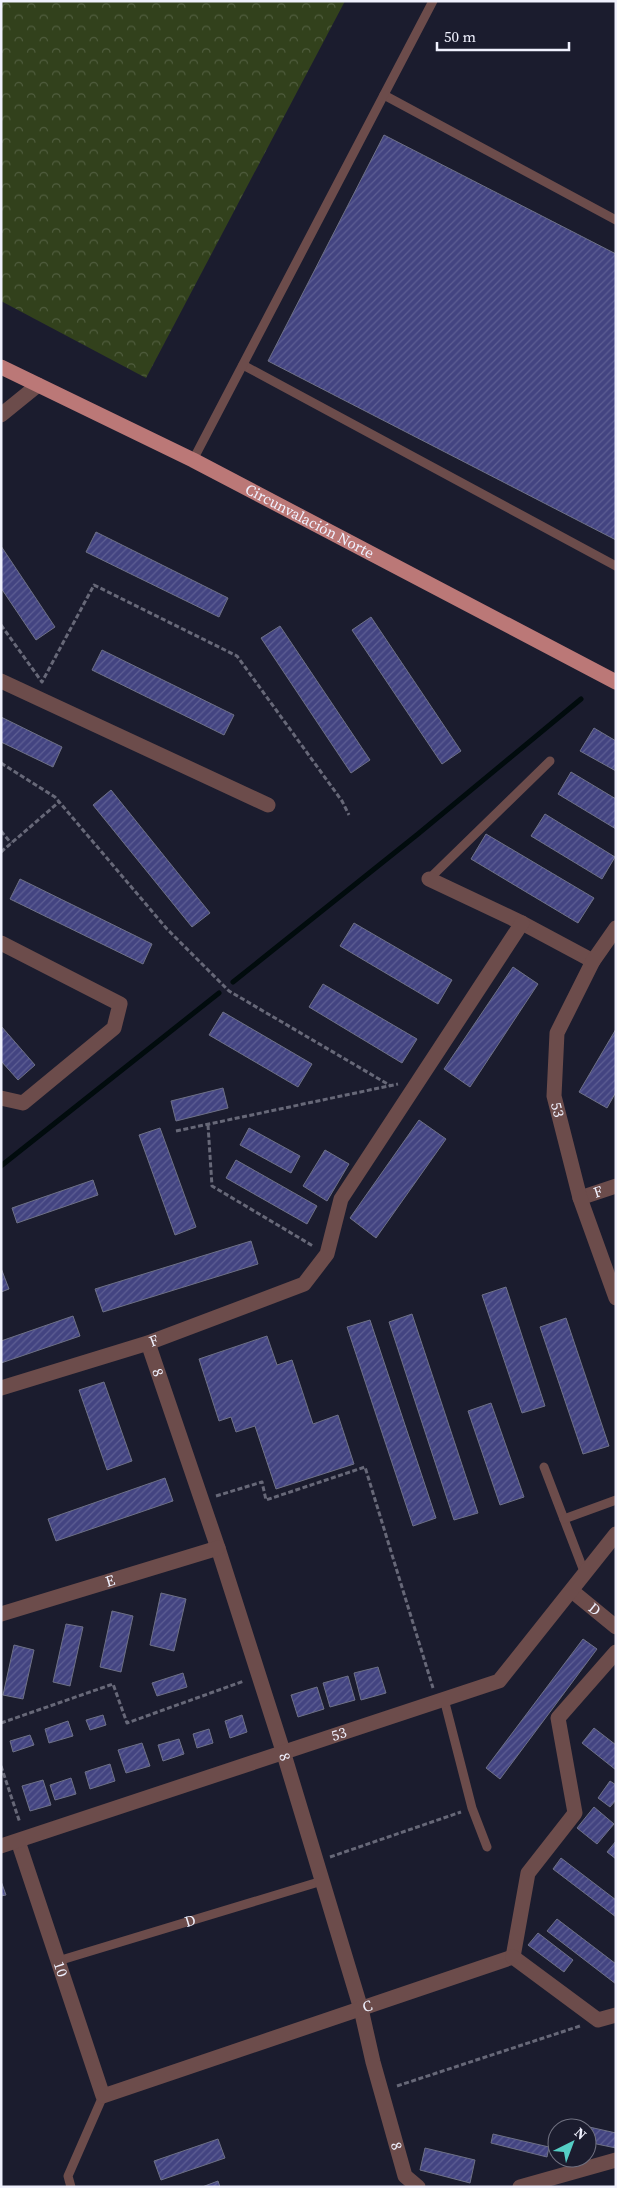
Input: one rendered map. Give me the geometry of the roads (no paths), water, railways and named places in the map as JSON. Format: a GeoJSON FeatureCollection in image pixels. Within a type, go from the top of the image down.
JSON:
{"type":"FeatureCollection","features":[{"type":"Feature","properties":{"kind":"main road","name":"Circunvalación Norte"},"geometry":{"type":"LineString","coordinates":[[1,366],[193,460],[616,682]]}},
{"type":"Feature","properties":{"kind":"street"},"geometry":{"type":"LineString","coordinates":[[1,415],[38,385]]}},
{"type":"Feature","properties":{"kind":"street"},"geometry":{"type":"LineString","coordinates":[[1,681],[268,805]]}},
{"type":"Feature","properties":{"kind":"street"},"geometry":{"type":"LineString","coordinates":[[429,879],[593,961]]}},
{"type":"Feature","properties":{"kind":"street","name":"F"},"geometry":{"type":"LineString","coordinates":[[1,1388],[148,1343],[304,1284],[327,1254],[341,1199],[522,924]]}},
{"type":"Feature","properties":{"kind":"street","name":"53"},"geometry":{"type":"LineString","coordinates":[[616,928],[593,961],[557,1033],[554,1096],[580,1198],[616,1298]]}},
{"type":"Feature","properties":{"kind":"street"},"geometry":{"type":"LineString","coordinates":[[1,943],[120,1004],[114,1028],[24,1103],[1,1098]]}},
{"type":"Feature","properties":{"kind":"street","name":"F"},"geometry":{"type":"LineString","coordinates":[[580,1198],[616,1186]]}},
{"type":"Feature","properties":{"kind":"street","name":"8"},"geometry":{"type":"LineString","coordinates":[[148,1343],[218,1548],[317,1861],[361,2008],[405,2176],[418,2187]]}},
{"type":"Feature","properties":{"kind":"street","name":"53"},"geometry":{"type":"LineString","coordinates":[[1,1846],[499,1681],[616,1534]]}},
{"type":"Feature","properties":{"kind":"street","name":"E"},"geometry":{"type":"LineString","coordinates":[[1,1614],[218,1548]]}},
{"type":"Feature","properties":{"kind":"street","name":"D"},"geometry":{"type":"LineString","coordinates":[[572,1591],[616,1627]]}},
{"type":"Feature","properties":{"kind":"street"},"geometry":{"type":"LineString","coordinates":[[616,1652],[558,1718],[575,1813],[528,1873],[513,1957],[598,2020],[616,2015]]}},
{"type":"Feature","properties":{"kind":"street","name":"10"},"geometry":{"type":"LineString","coordinates":[[21,1840],[58,1961],[103,2096]]}},
{"type":"Feature","properties":{"kind":"street","name":"C"},"geometry":{"type":"LineString","coordinates":[[103,2096],[513,1957]]}},
{"type":"Feature","properties":{"kind":"street"},"geometry":{"type":"LineString","coordinates":[[520,2187],[616,2160]]}},
{"type":"Feature","properties":{"kind":"lane"},"geometry":{"type":"LineString","coordinates":[[193,460],[433,1]]}},
{"type":"Feature","properties":{"kind":"lane"},"geometry":{"type":"LineString","coordinates":[[384,95],[616,220]]}},
{"type":"Feature","properties":{"kind":"lane"},"geometry":{"type":"LineString","coordinates":[[243,365],[616,566]]}},
{"type":"Feature","properties":{"kind":"lane"},"geometry":{"type":"LineString","coordinates":[[429,879],[550,761]]}},
{"type":"Feature","properties":{"kind":"lane"},"geometry":{"type":"LineString","coordinates":[[544,1467],[585,1574]]}},
{"type":"Feature","properties":{"kind":"lane"},"geometry":{"type":"LineString","coordinates":[[564,1519],[616,1500]]}},
{"type":"Feature","properties":{"kind":"lane"},"geometry":{"type":"LineString","coordinates":[[441,1700],[472,1808],[487,1847]]}},
{"type":"Feature","properties":{"kind":"lane","name":"D"},"geometry":{"type":"LineString","coordinates":[[58,1961],[322,1881]]}},
{"type":"Feature","properties":{"kind":"lane"},"geometry":{"type":"LineString","coordinates":[[71,2187],[68,2176],[103,2096]]}},
{"type":"Feature","properties":{"kind":"waterway"},"geometry":{"type":"LineString","coordinates":[[233,982],[418,834],[581,699]]}},
{"type":"Feature","properties":{"kind":"waterway"},"geometry":{"type":"LineString","coordinates":[[1,1166],[219,993]]}}]}
